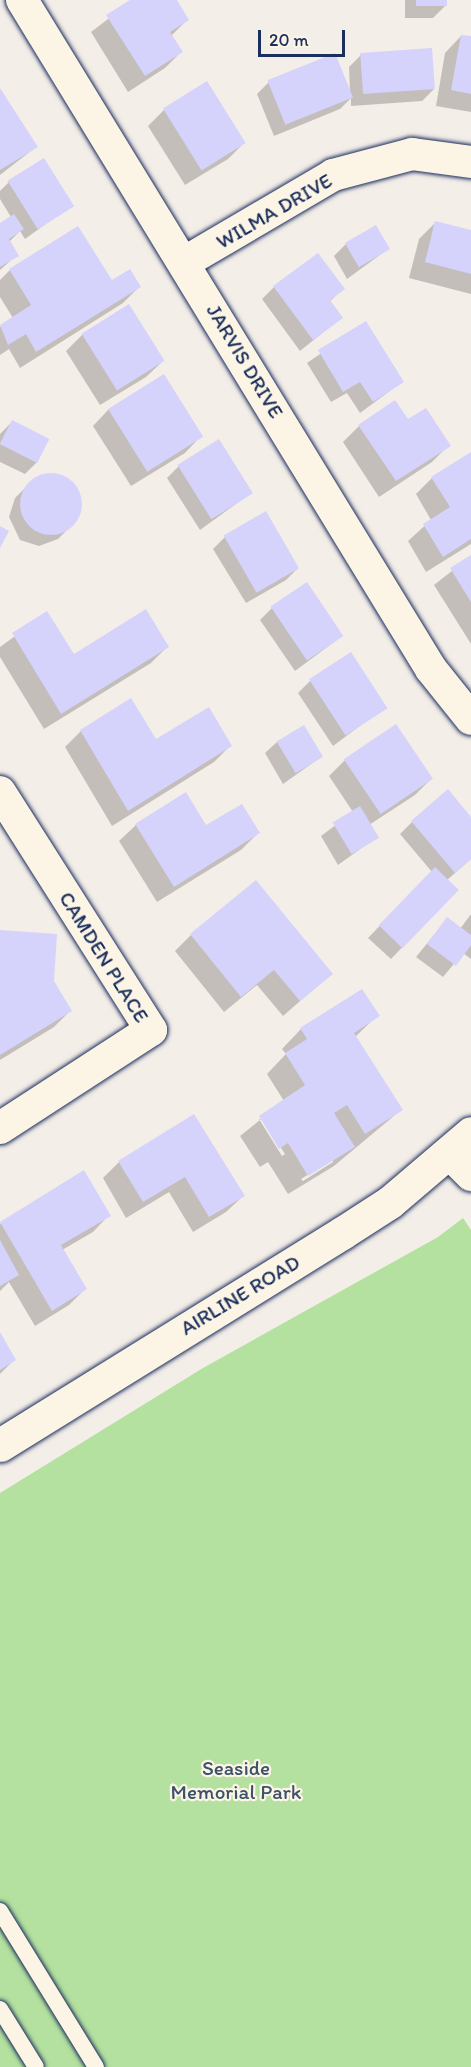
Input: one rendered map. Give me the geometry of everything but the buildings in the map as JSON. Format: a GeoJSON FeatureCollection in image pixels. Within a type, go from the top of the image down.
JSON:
{"type":"FeatureCollection","features":[{"type":"Feature","properties":{"kind":"main road","name":"AIRLINE ROAD"},"geometry":{"type":"LineString","coordinates":[[0,1445],[342,1233],[464,1154]]}},
{"type":"Feature","properties":{"kind":"street","name":"JARVIS DRIVE"},"geometry":{"type":"LineString","coordinates":[[22,0],[185,262],[431,669],[471,719]]}},
{"type":"Feature","properties":{"kind":"street","name":"WILMA DRIVE"},"geometry":{"type":"LineString","coordinates":[[185,262],[333,174],[412,154],[471,162]]}},
{"type":"Feature","properties":{"kind":"street","name":"CAMDEN PLACE"},"geometry":{"type":"LineString","coordinates":[[0,792],[150,1030],[0,1128]]}},
{"type":"Feature","properties":{"kind":"lane"},"geometry":{"type":"LineString","coordinates":[[0,1911],[96,2067]]}},
{"type":"Feature","properties":{"kind":"lane"},"geometry":{"type":"LineString","coordinates":[[0,2009],[36,2067]]}},
{"type":"Feature","properties":{"kind":"green space","name":"Seaside Memorial Park"},"geometry":{"type":"Polygon","coordinates":[[[463,1218],[471,1230],[471,2067],[0,2067],[0,1493],[203,1368],[438,1237],[463,1218]]]}}]}
